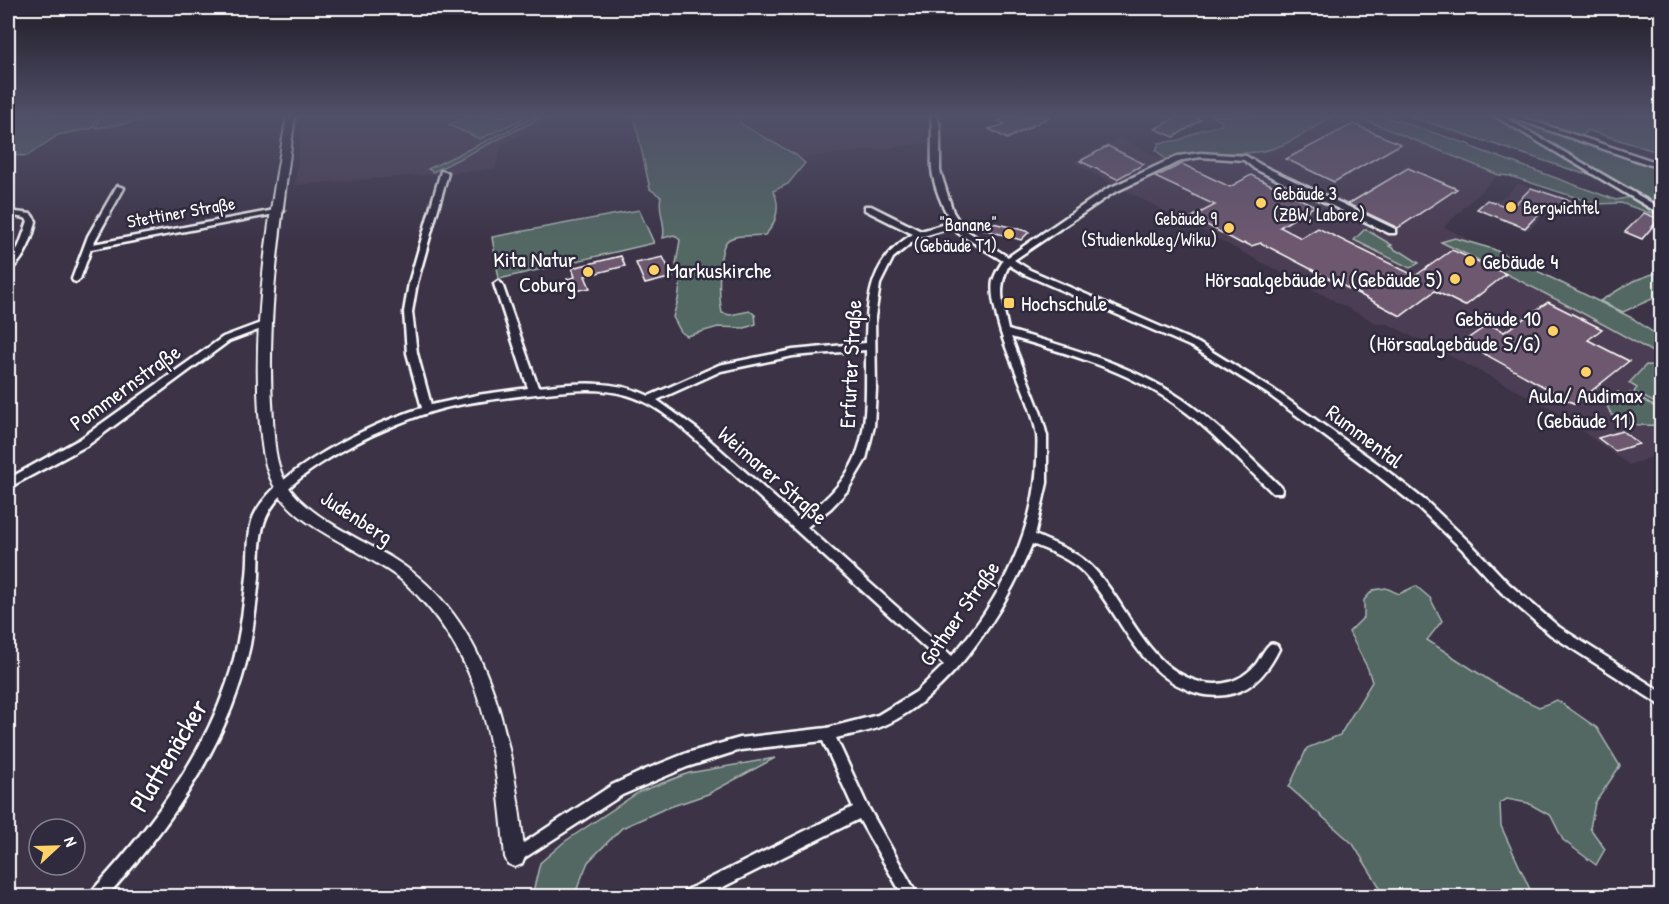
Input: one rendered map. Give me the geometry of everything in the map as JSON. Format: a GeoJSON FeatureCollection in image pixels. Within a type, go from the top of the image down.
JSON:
{"type":"FeatureCollection","features":[{"type":"Feature","properties":{"kind":"street","name":"Judenberg"},"geometry":{"type":"LineString","coordinates":[[286,158],[266,324],[264,402],[270,458],[281,487],[305,512],[410,578],[441,610],[467,646],[478,668],[498,728],[506,769],[515,857]]}},
{"type":"Feature","properties":{"kind":"street"},"geometry":{"type":"LineString","coordinates":[[936,158],[936,171],[942,195],[955,224]]}},
{"type":"Feature","properties":{"kind":"street"},"geometry":{"type":"LineString","coordinates":[[1007,261],[1066,219],[1121,185],[1186,158]]}},
{"type":"Feature","properties":{"kind":"street"},"geometry":{"type":"LineString","coordinates":[[1246,158],[1258,167],[1392,231]]}},
{"type":"Feature","properties":{"kind":"street"},"geometry":{"type":"LineString","coordinates":[[1569,158],[1662,213]]}},
{"type":"Feature","properties":{"kind":"street"},"geometry":{"type":"LineString","coordinates":[[1636,158],[1662,167]]}},
{"type":"Feature","properties":{"kind":"street"},"geometry":{"type":"LineString","coordinates":[[427,408],[412,353],[408,312],[413,283],[444,172]]}},
{"type":"Feature","properties":{"kind":"street","name":"Stettiner Straße"},"geometry":{"type":"LineString","coordinates":[[76,279],[88,247],[120,189]]}},
{"type":"Feature","properties":{"kind":"street"},"geometry":{"type":"LineString","coordinates":[[868,208],[918,233]]}},
{"type":"Feature","properties":{"kind":"street","name":"Stettiner Straße"},"geometry":{"type":"LineString","coordinates":[[88,247],[280,211]]}},
{"type":"Feature","properties":{"kind":"street"},"geometry":{"type":"LineString","coordinates":[[8,213],[28,216],[32,221],[31,229],[15,261],[8,268]]}},
{"type":"Feature","properties":{"kind":"street","name":"Erfurter Straße"},"geometry":{"type":"LineString","coordinates":[[800,526],[834,499],[848,482],[861,459],[870,419],[872,297],[881,267],[894,250],[918,233],[935,227],[955,224]]}},
{"type":"Feature","properties":{"kind":"street","name":"Rummental"},"geometry":{"type":"LineString","coordinates":[[955,224],[969,237],[1007,261],[1195,345],[1271,392],[1424,506],[1505,588],[1555,632],[1662,700]]}},
{"type":"Feature","properties":{"kind":"street","name":"Gothaer Straße"},"geometry":{"type":"LineString","coordinates":[[515,857],[617,790],[661,770],[740,744],[827,734],[881,720],[921,696],[952,664],[985,621],[1007,585],[1029,537],[1042,483],[1042,436],[1036,414],[1004,332],[998,303],[998,283],[1007,261]]}},
{"type":"Feature","properties":{"kind":"street"},"geometry":{"type":"LineString","coordinates":[[498,284],[534,391]]}},
{"type":"Feature","properties":{"kind":"street","name":"Pommernstraße"},"geometry":{"type":"LineString","coordinates":[[8,484],[84,442],[226,339],[266,324]]}},
{"type":"Feature","properties":{"kind":"street"},"geometry":{"type":"LineString","coordinates":[[1004,332],[1081,353],[1139,380],[1199,418],[1276,490]]}},
{"type":"Feature","properties":{"kind":"street"},"geometry":{"type":"LineString","coordinates":[[649,400],[693,378],[728,366],[793,353],[872,346]]}},
{"type":"Feature","properties":{"kind":"street","name":"Weimarer Straße"},"geometry":{"type":"LineString","coordinates":[[281,487],[370,433],[427,408],[481,396],[579,386],[610,388],[649,400],[664,409],[800,526],[952,664]]}},
{"type":"Feature","properties":{"kind":"street","name":"Plattenäcker"},"geometry":{"type":"LineString","coordinates":[[97,897],[173,802],[219,724],[229,701],[244,645],[258,521],[264,506],[281,487]]}},
{"type":"Feature","properties":{"kind":"street"},"geometry":{"type":"LineString","coordinates":[[1029,537],[1072,556],[1088,571],[1138,643],[1163,669],[1183,683],[1208,692],[1234,689],[1245,684],[1258,672],[1273,649]]}},
{"type":"Feature","properties":{"kind":"street"},"geometry":{"type":"LineString","coordinates":[[827,734],[862,810],[911,897]]}},
{"type":"Feature","properties":{"kind":"street"},"geometry":{"type":"LineString","coordinates":[[690,897],[862,810]]}},
{"type":"Feature","properties":{"kind":"shaded area"},"geometry":{"type":"Polygon","coordinates":[[[298,158],[498,158],[496,169],[295,185],[298,158]]]}},
{"type":"Feature","properties":{"kind":"shaded area"},"geometry":{"type":"Polygon","coordinates":[[[1080,158],[1160,158],[1166,161],[1175,158],[1458,158],[1498,175],[1444,227],[1661,336],[1661,454],[1629,465],[1549,407],[1388,324],[1378,324],[1072,162],[1080,158]]]}},
{"type":"Feature","properties":{"kind":"shaded area","name":"Bergwichtel"},"geometry":{"type":"Polygon","coordinates":[[[1518,183],[1574,202],[1565,211],[1546,204],[1541,209],[1544,214],[1529,230],[1477,209],[1487,200],[1493,202],[1507,195],[1518,183]]]}},
{"type":"Feature","properties":{"kind":"green space"},"geometry":{"type":"Polygon","coordinates":[[[450,158],[461,158],[433,172],[428,169],[450,158]]]}},
{"type":"Feature","properties":{"kind":"green space"},"geometry":{"type":"Polygon","coordinates":[[[643,158],[800,158],[805,163],[788,184],[773,191],[777,202],[777,214],[765,235],[734,237],[724,246],[720,276],[722,313],[730,315],[750,311],[755,315],[756,324],[745,328],[718,327],[687,336],[681,332],[673,317],[680,285],[676,264],[680,240],[674,235],[663,238],[661,197],[650,189],[643,158]]]}},
{"type":"Feature","properties":{"kind":"green space"},"geometry":{"type":"Polygon","coordinates":[[[1458,158],[1502,158],[1616,200],[1631,197],[1592,174],[1581,173],[1536,158],[1644,158],[1661,164],[1661,201],[1650,203],[1661,210],[1661,217],[1621,203],[1596,204],[1510,176],[1499,175],[1458,158]]]}},
{"type":"Feature","properties":{"kind":"green space"},"geometry":{"type":"Polygon","coordinates":[[[639,210],[654,243],[499,279],[492,237],[639,210]]]}},
{"type":"Feature","properties":{"kind":"green space"},"geometry":{"type":"Polygon","coordinates":[[[1365,229],[1419,263],[1410,268],[1354,240],[1365,229]]]}},
{"type":"Feature","properties":{"kind":"green space"},"geometry":{"type":"Polygon","coordinates":[[[1455,238],[1493,249],[1632,318],[1661,338],[1661,357],[1552,297],[1441,242],[1455,238]]]}},
{"type":"Feature","properties":{"kind":"green space"},"geometry":{"type":"Polygon","coordinates":[[[1661,271],[1661,295],[1623,312],[1600,301],[1633,281],[1661,271]]]}},
{"type":"Feature","properties":{"kind":"green space"},"geometry":{"type":"Polygon","coordinates":[[[1646,365],[1661,366],[1661,406],[1634,392],[1637,388],[1629,383],[1646,365]]]}},
{"type":"Feature","properties":{"kind":"green space"},"geometry":{"type":"Polygon","coordinates":[[[1618,392],[1626,396],[1630,393],[1661,410],[1661,425],[1630,424],[1615,418],[1607,405],[1618,392]]]}},
{"type":"Feature","properties":{"kind":"green space"},"geometry":{"type":"Polygon","coordinates":[[[1416,586],[1430,598],[1442,621],[1427,640],[1509,693],[1539,707],[1557,700],[1597,728],[1620,766],[1595,803],[1590,828],[1605,849],[1596,865],[1563,840],[1551,816],[1528,803],[1507,799],[1500,803],[1501,826],[1533,896],[1491,896],[1482,890],[1480,896],[1383,896],[1353,844],[1289,787],[1307,748],[1340,735],[1372,682],[1349,632],[1364,617],[1364,600],[1373,590],[1386,588],[1399,594],[1416,586]]]}},
{"type":"Feature","properties":{"kind":"green space"},"geometry":{"type":"Polygon","coordinates":[[[775,758],[708,794],[664,809],[622,828],[588,862],[574,896],[532,896],[540,863],[564,842],[639,792],[689,773],[775,758]]]}},
{"type":"Feature","properties":{"kind":"building"},"geometry":{"type":"Polygon","coordinates":[[[1085,158],[1132,158],[1144,164],[1117,179],[1080,161],[1085,158]]]}},
{"type":"Feature","properties":{"kind":"building"},"geometry":{"type":"Polygon","coordinates":[[[1288,158],[1376,158],[1334,182],[1288,158]]]}},
{"type":"Feature","properties":{"kind":"building"},"geometry":{"type":"Polygon","coordinates":[[[1182,164],[1230,187],[1251,175],[1315,206],[1280,227],[1301,238],[1318,228],[1415,276],[1452,250],[1506,274],[1465,306],[1435,291],[1401,316],[1261,243],[1251,246],[1242,244],[1192,217],[1215,205],[1155,177],[1182,164]]]}},
{"type":"Feature","properties":{"kind":"building"},"geometry":{"type":"Polygon","coordinates":[[[1408,168],[1457,189],[1398,228],[1348,204],[1408,168]]]}},
{"type":"Feature","properties":{"kind":"building","name":"Bergwichtel"},"geometry":{"type":"Polygon","coordinates":[[[1531,188],[1574,202],[1565,211],[1548,204],[1525,228],[1477,209],[1487,200],[1511,208],[1531,188]]]}},
{"type":"Feature","properties":{"kind":"building"},"geometry":{"type":"Polygon","coordinates":[[[1644,213],[1659,219],[1642,239],[1625,232],[1644,213]]]}},
{"type":"Feature","properties":{"kind":"building","name":"\"Banane\" (Gebäude T1)"},"geometry":{"type":"Polygon","coordinates":[[[984,221],[1029,232],[1021,240],[982,229],[984,221]]]}},
{"type":"Feature","properties":{"kind":"building","name":"Kita Natur Coburg"},"geometry":{"type":"Polygon","coordinates":[[[621,256],[625,266],[585,276],[590,288],[571,292],[567,279],[575,277],[572,268],[621,256]]]}},
{"type":"Feature","properties":{"kind":"building","name":"Markuskirche"},"geometry":{"type":"Polygon","coordinates":[[[663,257],[673,277],[645,284],[636,263],[663,257]]]}},
{"type":"Feature","properties":{"kind":"building"},"geometry":{"type":"Polygon","coordinates":[[[1548,302],[1602,329],[1588,340],[1629,361],[1575,404],[1463,342],[1489,324],[1504,332],[1548,302]]]}},
{"type":"Feature","properties":{"kind":"building"},"geometry":{"type":"Polygon","coordinates":[[[1622,431],[1639,444],[1615,451],[1598,438],[1622,431]]]}},
{"type":"Feature","properties":{"kind":"place","name":"Gebäude 3 (ZBW, Labore)"},"geometry":{"type":"Point","coordinates":[1261,203]}},
{"type":"Feature","properties":{"kind":"place","name":"Bergwichtel"},"geometry":{"type":"Point","coordinates":[1511,207]}},
{"type":"Feature","properties":{"kind":"place","name":"Gebäude 9 (Studienkolleg/Wiku)"},"geometry":{"type":"Point","coordinates":[1229,228]}},
{"type":"Feature","properties":{"kind":"place","name":"\"Banane\" (Gebäude T1)"},"geometry":{"type":"Point","coordinates":[1009,234]}},
{"type":"Feature","properties":{"kind":"place","name":"Gebäude 4"},"geometry":{"type":"Point","coordinates":[1470,261]}},
{"type":"Feature","properties":{"kind":"place","name":"Markuskirche"},"geometry":{"type":"Point","coordinates":[654,270]}},
{"type":"Feature","properties":{"kind":"place","name":"Kita Natur Coburg"},"geometry":{"type":"Point","coordinates":[588,272]}},
{"type":"Feature","properties":{"kind":"place","name":"Hörsaalgebäude W (Gebäude 5)"},"geometry":{"type":"Point","coordinates":[1455,279]}},
{"type":"Feature","properties":{"kind":"place","name":"Hochschule"},"geometry":{"type":"Point","coordinates":[1009,303]}},
{"type":"Feature","properties":{"kind":"place","name":"Gebäude 10 (Hörsaalgebäude S/G)"},"geometry":{"type":"Point","coordinates":[1553,331]}},
{"type":"Feature","properties":{"kind":"place","name":"Aula/ Audimax (Gebäude 11)"},"geometry":{"type":"Point","coordinates":[1586,372]}}]}
